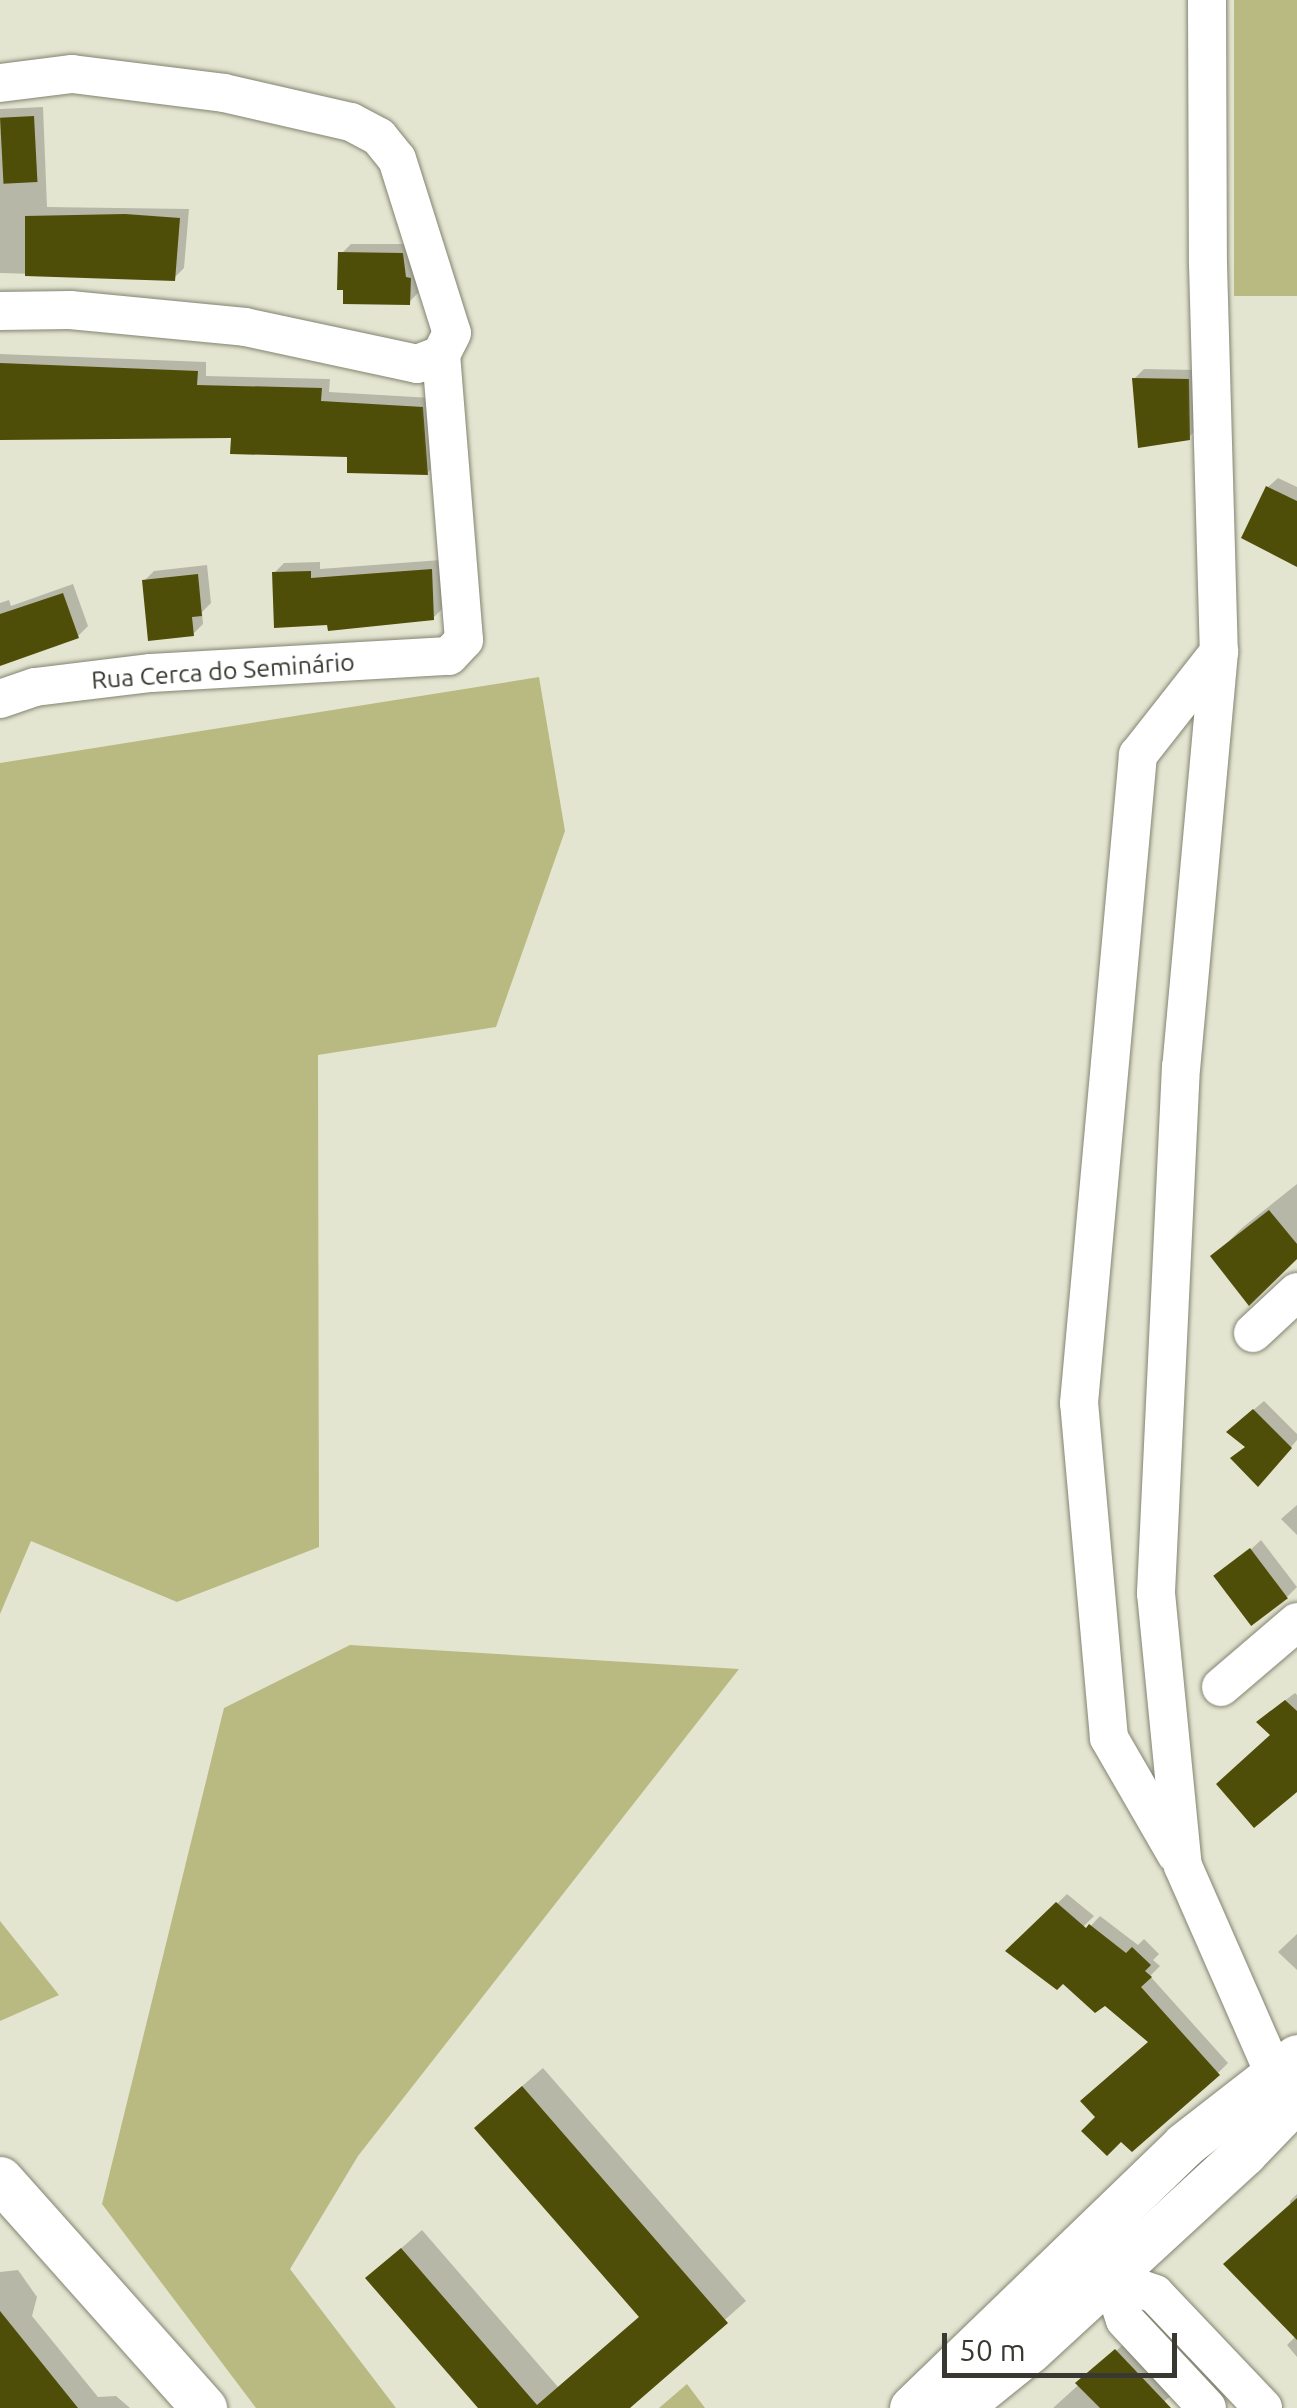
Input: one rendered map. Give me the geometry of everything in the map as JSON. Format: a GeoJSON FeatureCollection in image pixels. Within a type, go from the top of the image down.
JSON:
{"type":"FeatureCollection","features":[{"type":"Feature","properties":{"kind":"street"},"geometry":{"type":"LineString","coordinates":[[1184,1866],[1156,1594],[1181,1066],[1219,652],[1208,264],[1207,0]]}},
{"type":"Feature","properties":{"kind":"street"},"geometry":{"type":"LineString","coordinates":[[0,82],[72,74],[224,93],[351,122],[379,137],[397,160],[452,333],[441,355],[417,364],[245,326],[70,310],[0,311]]}},
{"type":"Feature","properties":{"kind":"street","name":"Rua Cerca do Seminário"},"geometry":{"type":"LineString","coordinates":[[0,699],[35,687],[151,672],[449,656],[464,640],[441,355]]}},
{"type":"Feature","properties":{"kind":"street"},"geometry":{"type":"LineString","coordinates":[[1219,652],[1138,754],[1079,1403],[1109,1738],[1184,1866],[1290,2076]]}},
{"type":"Feature","properties":{"kind":"street"},"geometry":{"type":"LineString","coordinates":[[1253,1333],[1297,1292]]}},
{"type":"Feature","properties":{"kind":"street"},"geometry":{"type":"LineString","coordinates":[[1221,1688],[1297,1622]]}},
{"type":"Feature","properties":{"kind":"street"},"geometry":{"type":"LineString","coordinates":[[912,2408],[1184,2145],[1290,2076]]}},
{"type":"Feature","properties":{"kind":"street"},"geometry":{"type":"LineString","coordinates":[[958,2408],[1148,2241],[1290,2076]]}},
{"type":"Feature","properties":{"kind":"street"},"geometry":{"type":"LineString","coordinates":[[1125,2320],[1110,2275],[1112,2237],[1158,2194],[1184,2145]]}},
{"type":"Feature","properties":{"kind":"street"},"geometry":{"type":"LineString","coordinates":[[0,2179],[204,2408]]}},
{"type":"Feature","properties":{"kind":"street"},"geometry":{"type":"LineString","coordinates":[[1148,2241],[1148,2270],[1155,2294]]}},
{"type":"Feature","properties":{"kind":"street"},"geometry":{"type":"LineString","coordinates":[[972,2352],[1018,2321],[1080,2269],[1110,2275],[1155,2294],[1262,2408]]}},
{"type":"Feature","properties":{"kind":"street"},"geometry":{"type":"LineString","coordinates":[[1066,2316],[1087,2306],[1108,2305],[1206,2408]]}},
{"type":"Feature","properties":{"kind":"green space"},"geometry":{"type":"Polygon","coordinates":[[[1234,0],[1297,0],[1297,296],[1234,296],[1234,0]]]}},
{"type":"Feature","properties":{"kind":"green space"},"geometry":{"type":"Polygon","coordinates":[[[539,677],[565,831],[496,1027],[318,1055],[319,1547],[177,1602],[31,1541],[0,1614],[0,763],[539,677]]]}},
{"type":"Feature","properties":{"kind":"green space"},"geometry":{"type":"Polygon","coordinates":[[[350,1645],[739,1669],[358,2156],[290,2269],[396,2408],[256,2408],[102,2204],[224,1708],[350,1645]]]}},
{"type":"Feature","properties":{"kind":"green space"},"geometry":{"type":"Polygon","coordinates":[[[0,1921],[59,1995],[0,2021],[0,1921]]]}},
{"type":"Feature","properties":{"kind":"green space"},"geometry":{"type":"Polygon","coordinates":[[[687,2384],[705,2408],[659,2408],[687,2384]]]}},
{"type":"Feature","properties":{"kind":"building"},"geometry":{"type":"Polygon","coordinates":[[[34,116],[37,182],[4,184],[0,118],[34,116]]]}},
{"type":"Feature","properties":{"kind":"building"},"geometry":{"type":"Polygon","coordinates":[[[125,214],[180,218],[175,281],[25,276],[25,216],[125,214]]]}},
{"type":"Feature","properties":{"kind":"building"},"geometry":{"type":"Polygon","coordinates":[[[338,252],[403,253],[406,277],[411,278],[410,305],[343,304],[343,290],[337,290],[338,252]]]}},
{"type":"Feature","properties":{"kind":"building"},"geometry":{"type":"Polygon","coordinates":[[[0,363],[198,371],[197,385],[322,388],[321,401],[423,407],[428,475],[347,473],[347,457],[230,454],[231,438],[0,440],[0,363]]]}},
{"type":"Feature","properties":{"kind":"building"},"geometry":{"type":"Polygon","coordinates":[[[1132,378],[1189,379],[1190,440],[1138,448],[1132,378]]]}},
{"type":"Feature","properties":{"kind":"building"},"geometry":{"type":"Polygon","coordinates":[[[1266,486],[1297,501],[1297,567],[1241,538],[1266,486]]]}},
{"type":"Feature","properties":{"kind":"building"},"geometry":{"type":"Polygon","coordinates":[[[432,569],[434,620],[328,631],[327,625],[274,628],[272,572],[311,571],[311,578],[432,569]]]}},
{"type":"Feature","properties":{"kind":"building"},"geometry":{"type":"Polygon","coordinates":[[[198,574],[202,616],[192,617],[194,636],[148,641],[142,580],[198,574]]]}},
{"type":"Feature","properties":{"kind":"building"},"geometry":{"type":"Polygon","coordinates":[[[63,593],[79,638],[0,666],[0,614],[63,593]]]}},
{"type":"Feature","properties":{"kind":"building"},"geometry":{"type":"Polygon","coordinates":[[[1269,1210],[1297,1244],[1297,1259],[1249,1306],[1210,1256],[1269,1210]]]}},
{"type":"Feature","properties":{"kind":"building"},"geometry":{"type":"Polygon","coordinates":[[[1253,1409],[1292,1448],[1258,1487],[1230,1458],[1245,1447],[1226,1432],[1253,1409]]]}},
{"type":"Feature","properties":{"kind":"building"},"geometry":{"type":"Polygon","coordinates":[[[1250,1548],[1288,1598],[1251,1626],[1213,1576],[1250,1548]]]}},
{"type":"Feature","properties":{"kind":"building"},"geometry":{"type":"Polygon","coordinates":[[[1285,1700],[1297,1711],[1297,1792],[1254,1828],[1216,1784],[1270,1735],[1256,1722],[1285,1700]]]}},
{"type":"Feature","properties":{"kind":"building"},"geometry":{"type":"Polygon","coordinates":[[[1056,1902],[1086,1928],[1089,1924],[1126,1953],[1132,1947],[1151,1965],[1145,1971],[1152,1977],[1141,1987],[1220,2075],[1132,2152],[1121,2142],[1107,2156],[1081,2131],[1095,2117],[1080,2101],[1148,2042],[1105,2006],[1095,2013],[1063,1984],[1057,1990],[1005,1951],[1056,1902]]]}},
{"type":"Feature","properties":{"kind":"building"},"geometry":{"type":"Polygon","coordinates":[[[522,2086],[728,2323],[630,2408],[478,2408],[365,2278],[401,2248],[537,2405],[639,2317],[474,2128],[522,2086]]]}},
{"type":"Feature","properties":{"kind":"building"},"geometry":{"type":"Polygon","coordinates":[[[1297,2198],[1297,2340],[1223,2264],[1297,2198]]]}},
{"type":"Feature","properties":{"kind":"building"},"geometry":{"type":"Polygon","coordinates":[[[0,2311],[78,2408],[0,2408],[0,2311]]]}},
{"type":"Feature","properties":{"kind":"building"},"geometry":{"type":"Polygon","coordinates":[[[1115,2349],[1171,2408],[1100,2408],[1075,2383],[1115,2349]]]}}]}
